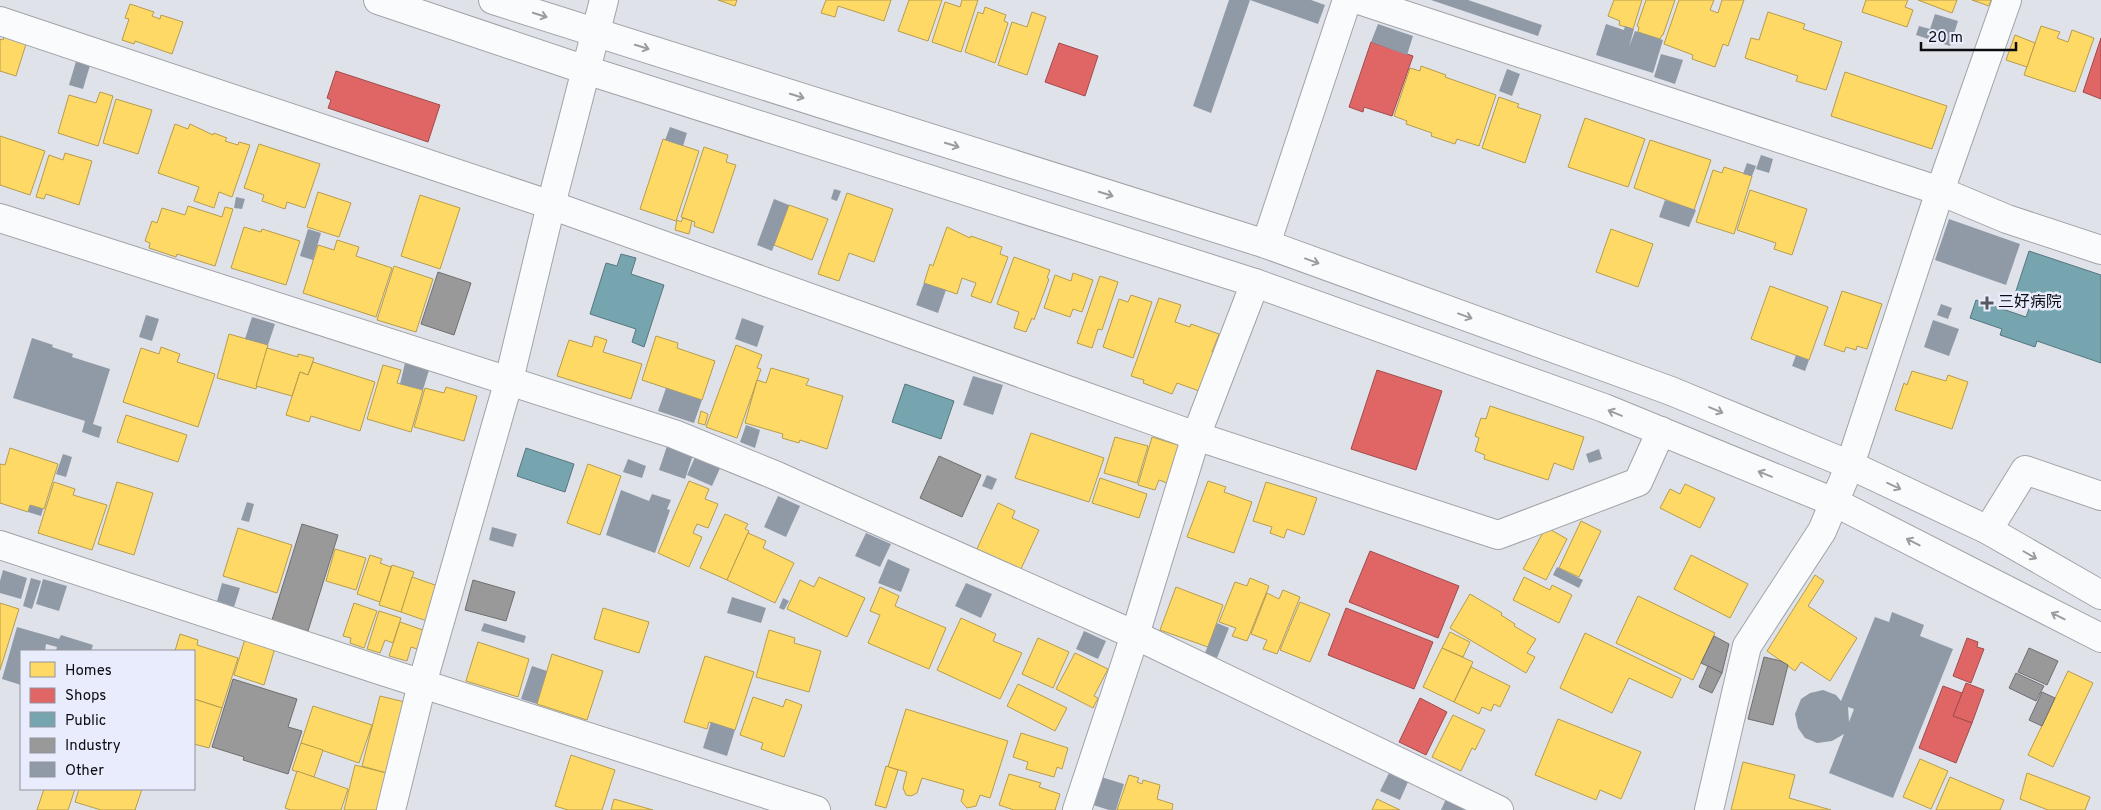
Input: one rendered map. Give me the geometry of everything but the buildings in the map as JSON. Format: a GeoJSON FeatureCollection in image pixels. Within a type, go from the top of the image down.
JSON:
{"type":"FeatureCollection","features":[{"type":"Feature","properties":{"kind":"street"},"geometry":{"type":"LineString","coordinates":[[378,0],[586,70],[1255,283],[1604,408],[1836,503],[2101,638]]}},
{"type":"Feature","properties":{"kind":"street"},"geometry":{"type":"LineString","coordinates":[[493,0],[1266,244],[1672,391],[1850,465],[1988,530],[2101,595]]}},
{"type":"Feature","properties":{"kind":"street"},"geometry":{"type":"LineString","coordinates":[[391,810],[422,684],[509,380],[551,205],[604,0]]}},
{"type":"Feature","properties":{"kind":"street"},"geometry":{"type":"LineString","coordinates":[[1266,244],[1348,0]]}},
{"type":"Feature","properties":{"kind":"street"},"geometry":{"type":"LineString","coordinates":[[1358,0],[1940,191],[2007,219],[2101,250]]}},
{"type":"Feature","properties":{"kind":"street"},"geometry":{"type":"LineString","coordinates":[[1708,810],[1746,646],[1822,531],[1836,503],[1940,191],[2007,0]]}},
{"type":"Feature","properties":{"kind":"street"},"geometry":{"type":"LineString","coordinates":[[0,21],[551,205],[1196,436],[1498,535],[1638,482],[1661,432]]}},
{"type":"Feature","properties":{"kind":"street"},"geometry":{"type":"LineString","coordinates":[[0,218],[674,434],[778,476],[1136,635],[1498,810]]}},
{"type":"Feature","properties":{"kind":"street"},"geometry":{"type":"LineString","coordinates":[[1076,810],[1136,635],[1196,436],[1255,283]]}},
{"type":"Feature","properties":{"kind":"street"},"geometry":{"type":"LineString","coordinates":[[1988,530],[2025,470],[2101,496]]}},
{"type":"Feature","properties":{"kind":"street"},"geometry":{"type":"LineString","coordinates":[[0,545],[422,684],[816,810]]}},
{"type":"Feature","properties":{"kind":"place","name":"三好病院"},"geometry":{"type":"Point","coordinates":[1987,303]}}]}
